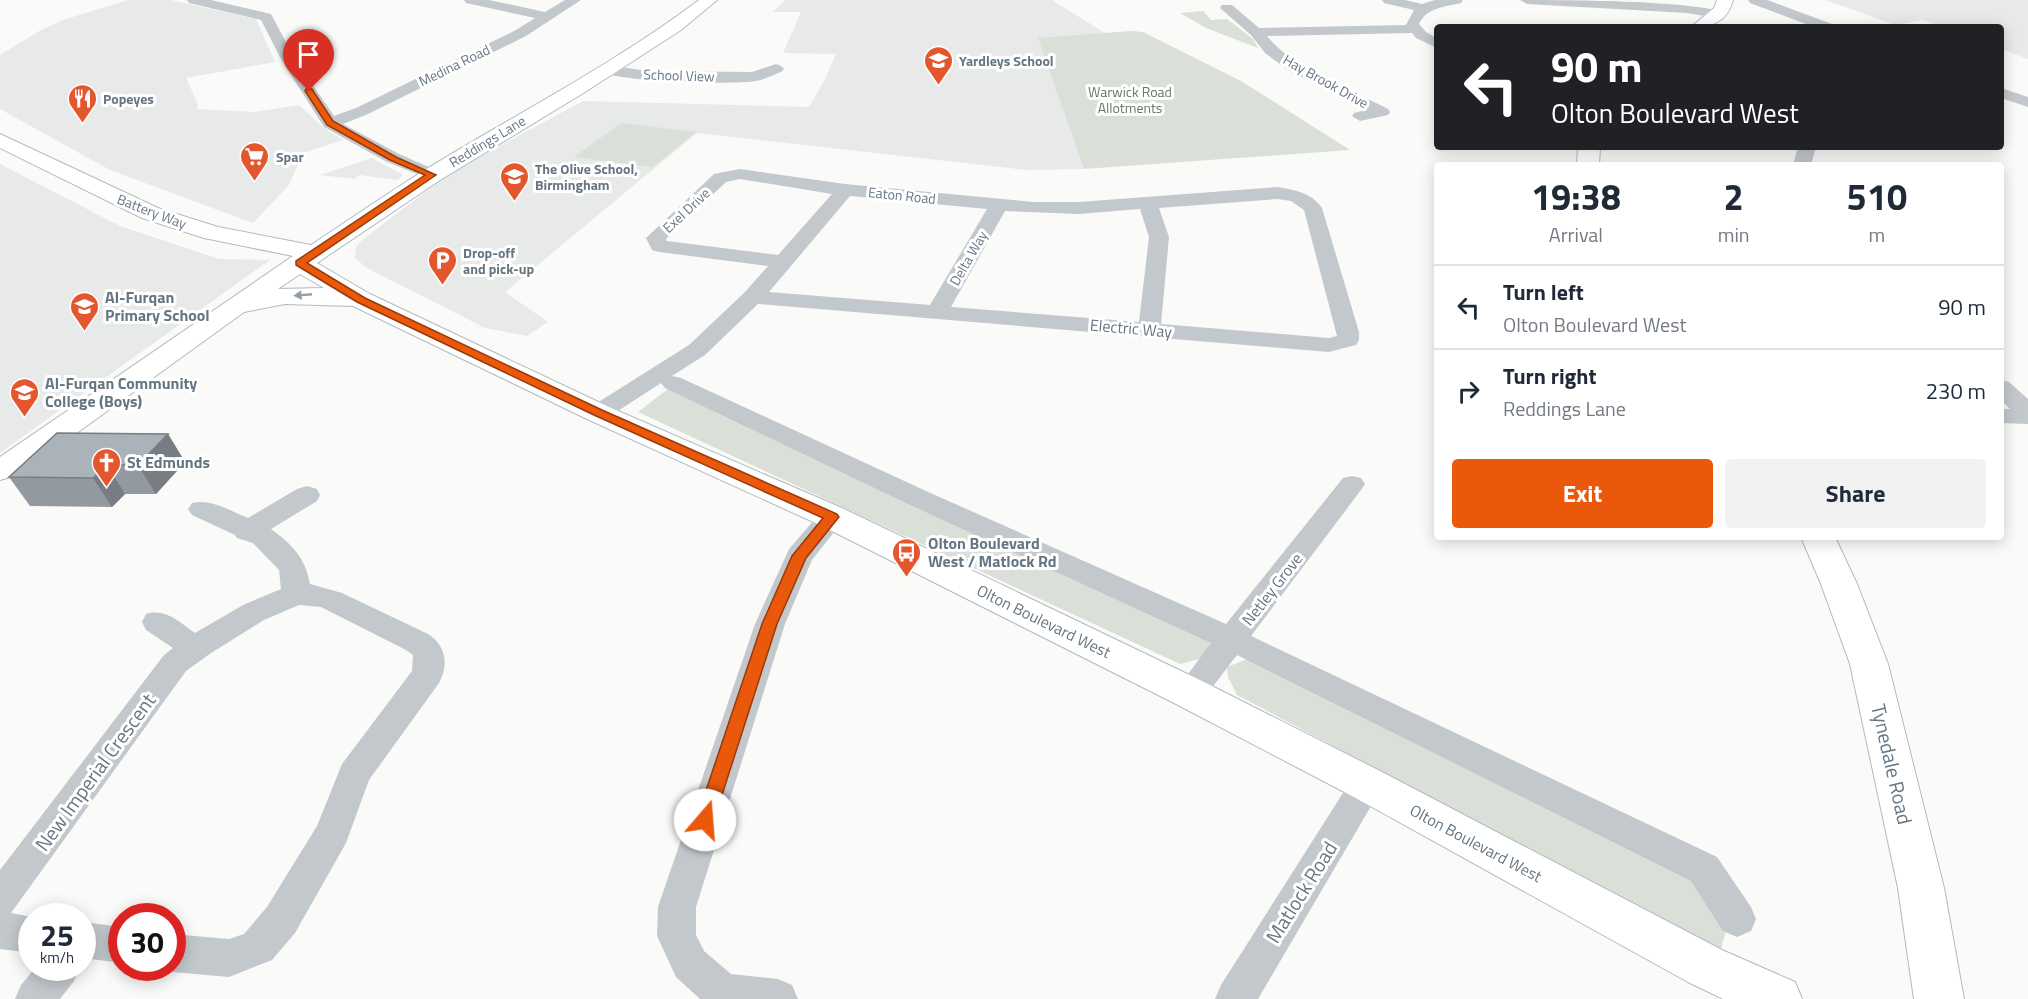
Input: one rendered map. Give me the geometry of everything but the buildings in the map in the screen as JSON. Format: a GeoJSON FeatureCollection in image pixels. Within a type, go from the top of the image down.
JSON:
{"type":"FeatureCollection","features":[{"type":"Feature","properties":{"kind":"street"},"geometry":{"type":"LineString","coordinates":[[194,0],[266,17],[288,58],[330,123],[393,158],[432,175]]}},
{"type":"Feature","properties":{"kind":"street"},"geometry":{"type":"LineString","coordinates":[[471,0],[548,17]]}},
{"type":"Feature","properties":{"kind":"street","name":"Medina Road"},"geometry":{"type":"LineString","coordinates":[[330,123],[373,105],[521,33],[574,0]]}},
{"type":"Feature","properties":{"kind":"street","name":"Reddings Lane"},"geometry":{"type":"LineString","coordinates":[[0,470],[23,457],[224,315],[432,175],[606,70],[675,26],[710,0]]}},
{"type":"Feature","properties":{"kind":"street"},"geometry":{"type":"LineString","coordinates":[[1389,0],[1424,9]]}},
{"type":"Feature","properties":{"kind":"street"},"geometry":{"type":"LineString","coordinates":[[1434,42],[1415,29],[1412,24],[1414,19],[1424,9],[1455,0]]}},
{"type":"Feature","properties":{"kind":"street"},"geometry":{"type":"LineString","coordinates":[[1527,0],[1687,9],[1733,7],[1792,14],[1819,24]]}},
{"type":"Feature","properties":{"kind":"street"},"geometry":{"type":"LineString","coordinates":[[1705,24],[1733,7]]}},
{"type":"Feature","properties":{"kind":"street","name":"Hay Brook Drive"},"geometry":{"type":"LineString","coordinates":[[1227,8],[1256,32],[1270,50],[1293,67],[1382,112],[1360,116]]}},
{"type":"Feature","properties":{"kind":"street","name":"Hay Brook Drive"},"geometry":{"type":"LineString","coordinates":[[1256,32],[1415,29]]}},
{"type":"Feature","properties":{"kind":"street","name":"School View"},"geometry":{"type":"LineString","coordinates":[[606,70],[757,82],[776,69]]}},
{"type":"Feature","properties":{"kind":"street"},"geometry":{"type":"LineString","coordinates":[[2004,94],[2028,102]]}},
{"type":"Feature","properties":{"kind":"street","name":"Battery Way"},"geometry":{"type":"LineString","coordinates":[[0,140],[150,213],[213,233],[308,258]]}},
{"type":"Feature","properties":{"kind":"street","name":"Exel Drive"},"geometry":{"type":"LineString","coordinates":[[783,262],[659,246],[656,238],[720,178],[740,174],[845,190]]}},
{"type":"Feature","properties":{"kind":"street","name":"Eaton Road"},"geometry":{"type":"LineString","coordinates":[[598,412],[697,351],[753,297],[845,190],[998,206],[1078,208],[1278,194],[1294,195]]}},
{"type":"Feature","properties":{"kind":"street","name":"Electric Way"},"geometry":{"type":"LineString","coordinates":[[753,297],[1329,345],[1348,340],[1348,332],[1313,208],[1303,198],[1294,195]]}},
{"type":"Feature","properties":{"kind":"street"},"geometry":{"type":"LineString","coordinates":[[1148,204],[1160,237],[1149,330]]}},
{"type":"Feature","properties":{"kind":"street","name":"Delta Way"},"geometry":{"type":"LineString","coordinates":[[938,311],[998,206]]}},
{"type":"Feature","properties":{"kind":"street","name":"Olton Boulevard West"},"geometry":{"type":"LineString","coordinates":[[308,258],[361,300],[598,412],[832,517],[1190,693],[1367,784],[1705,966],[1778,999]]}},
{"type":"Feature","properties":{"kind":"street"},"geometry":{"type":"LineString","coordinates":[[224,315],[256,301],[308,294],[361,300]]}},
{"type":"Feature","properties":{"kind":"street"},"geometry":{"type":"LineString","coordinates":[[673,383],[916,497],[1233,640],[1704,869],[1737,919]]}},
{"type":"Feature","properties":{"kind":"street"},"geometry":{"type":"LineString","coordinates":[[2004,390],[2028,415]]}},
{"type":"Feature","properties":{"kind":"street"},"geometry":{"type":"LineString","coordinates":[[2004,416],[2028,415]]}},
{"type":"Feature","properties":{"kind":"street","name":"Netley Grove"},"geometry":{"type":"LineString","coordinates":[[1190,693],[1352,484]]}},
{"type":"Feature","properties":{"kind":"street"},"geometry":{"type":"LineString","coordinates":[[247,531],[307,495]]}},
{"type":"Feature","properties":{"kind":"street"},"geometry":{"type":"LineString","coordinates":[[202,509],[247,531],[263,536],[293,567],[297,595]]}},
{"type":"Feature","properties":{"kind":"street"},"geometry":{"type":"LineString","coordinates":[[778,999],[722,992],[690,964],[676,936],[677,907],[770,624],[799,556],[832,517]]}},
{"type":"Feature","properties":{"kind":"street","name":"Tynedale Road"},"geometry":{"type":"LineString","coordinates":[[1819,540],[1839,584],[1869,664],[1921,888],[1939,999]]}},
{"type":"Feature","properties":{"kind":"street","name":"New Imperial Crescent"},"geometry":{"type":"LineString","coordinates":[[0,900],[175,663],[194,647],[266,607],[297,595],[318,595],[336,601],[423,645],[430,658],[428,674],[354,774],[333,832],[281,920],[258,947],[229,958],[186,953]]}},
{"type":"Feature","properties":{"kind":"street"},"geometry":{"type":"LineString","coordinates":[[157,622],[194,647]]}},
{"type":"Feature","properties":{"kind":"street","name":"Matlock Road"},"geometry":{"type":"LineString","coordinates":[[1235,999],[1367,784]]}},
{"type":"Feature","properties":{"kind":"street"},"geometry":{"type":"LineString","coordinates":[[0,927],[3,932],[18,934]]}},
{"type":"Feature","properties":{"kind":"street"},"geometry":{"type":"LineString","coordinates":[[35,999],[50,981]]}},
{"type":"Feature","properties":{"kind":"shaded area"},"geometry":{"type":"Polygon","coordinates":[[[128,0],[171,0],[256,19],[275,62],[186,78],[198,104],[197,109],[254,112],[299,105],[324,128],[343,140],[303,153],[289,185],[253,223],[110,170],[0,109],[0,55],[41,30],[66,19],[128,0]]]}},
{"type":"Feature","properties":{"kind":"shaded area"},"geometry":{"type":"Polygon","coordinates":[[[785,0],[1052,0],[1105,33],[1039,39],[1084,169],[1026,170],[697,133],[505,292],[548,322],[527,336],[485,328],[367,268],[355,258],[356,247],[361,241],[450,173],[583,101],[809,107],[836,54],[783,53],[801,12],[773,12],[785,0]]]}},
{"type":"Feature","properties":{"kind":"shaded area"},"geometry":{"type":"Polygon","coordinates":[[[1826,0],[2028,0],[2028,59],[2004,50],[2004,24],[1933,24],[1923,20],[1892,24],[1826,0]]]}},
{"type":"Feature","properties":{"kind":"shaded area"},"geometry":{"type":"Polygon","coordinates":[[[372,158],[403,175],[397,180],[360,175],[354,179],[320,175],[372,158]]]}},
{"type":"Feature","properties":{"kind":"shaded area"},"geometry":{"type":"Polygon","coordinates":[[[0,164],[120,226],[219,259],[270,260],[0,453],[0,164]]]}},
{"type":"Feature","properties":{"kind":"green space"},"geometry":{"type":"Polygon","coordinates":[[[1203,11],[1211,20],[1227,19],[1253,39],[1258,48],[1206,28],[1180,13],[1203,11]]]}},
{"type":"Feature","properties":{"kind":"green space","name":"Warwick Road Allotments"},"geometry":{"type":"Polygon","coordinates":[[[1143,32],[1241,81],[1350,150],[1084,169],[1038,38],[1143,32]]]}},
{"type":"Feature","properties":{"kind":"green space"},"geometry":{"type":"Polygon","coordinates":[[[621,123],[696,132],[653,167],[574,157],[621,123]]]}},
{"type":"Feature","properties":{"kind":"green space"},"geometry":{"type":"Polygon","coordinates":[[[668,389],[1209,640],[1212,651],[1203,658],[1180,664],[638,412],[668,389]]]}},
{"type":"Feature","properties":{"kind":"green space"},"geometry":{"type":"Polygon","coordinates":[[[1247,659],[1694,876],[1728,925],[1720,951],[1237,695],[1228,677],[1227,667],[1247,659]]]}},
{"type":"Feature","properties":{"kind":"place","name":"Yardleys School"},"geometry":{"type":"Point","coordinates":[938,86]}},
{"type":"Feature","properties":{"kind":"place","name":"Popeyes"},"geometry":{"type":"Point","coordinates":[82,124]}},
{"type":"Feature","properties":{"kind":"place","name":"Spar"},"geometry":{"type":"Point","coordinates":[255,182]}},
{"type":"Feature","properties":{"kind":"place","name":"The Olive School, Birmingham"},"geometry":{"type":"Point","coordinates":[514,202]}},
{"type":"Feature","properties":{"kind":"place","name":"Drop-off and pick-up"},"geometry":{"type":"Point","coordinates":[442,286]}},
{"type":"Feature","properties":{"kind":"place","name":"Al-Furqan Primary School"},"geometry":{"type":"Point","coordinates":[84,332]}},
{"type":"Feature","properties":{"kind":"place","name":"Al-Furqan Community College (Boys)"},"geometry":{"type":"Point","coordinates":[24,418]}},
{"type":"Feature","properties":{"kind":"place","name":"St Edmunds"},"geometry":{"type":"Point","coordinates":[106,488]}},
{"type":"Feature","properties":{"kind":"place","name":"Olton Boulevard West / Matlock Rd"},"geometry":{"type":"Point","coordinates":[907,578]}},
{"type":"Feature","properties":{"kind":"route"},"geometry":{"type":"LineString","coordinates":[[309,91],[330,123],[393,158],[432,175],[300,263],[361,300],[598,412],[832,517],[799,556],[770,624],[705,820]]}}]}
